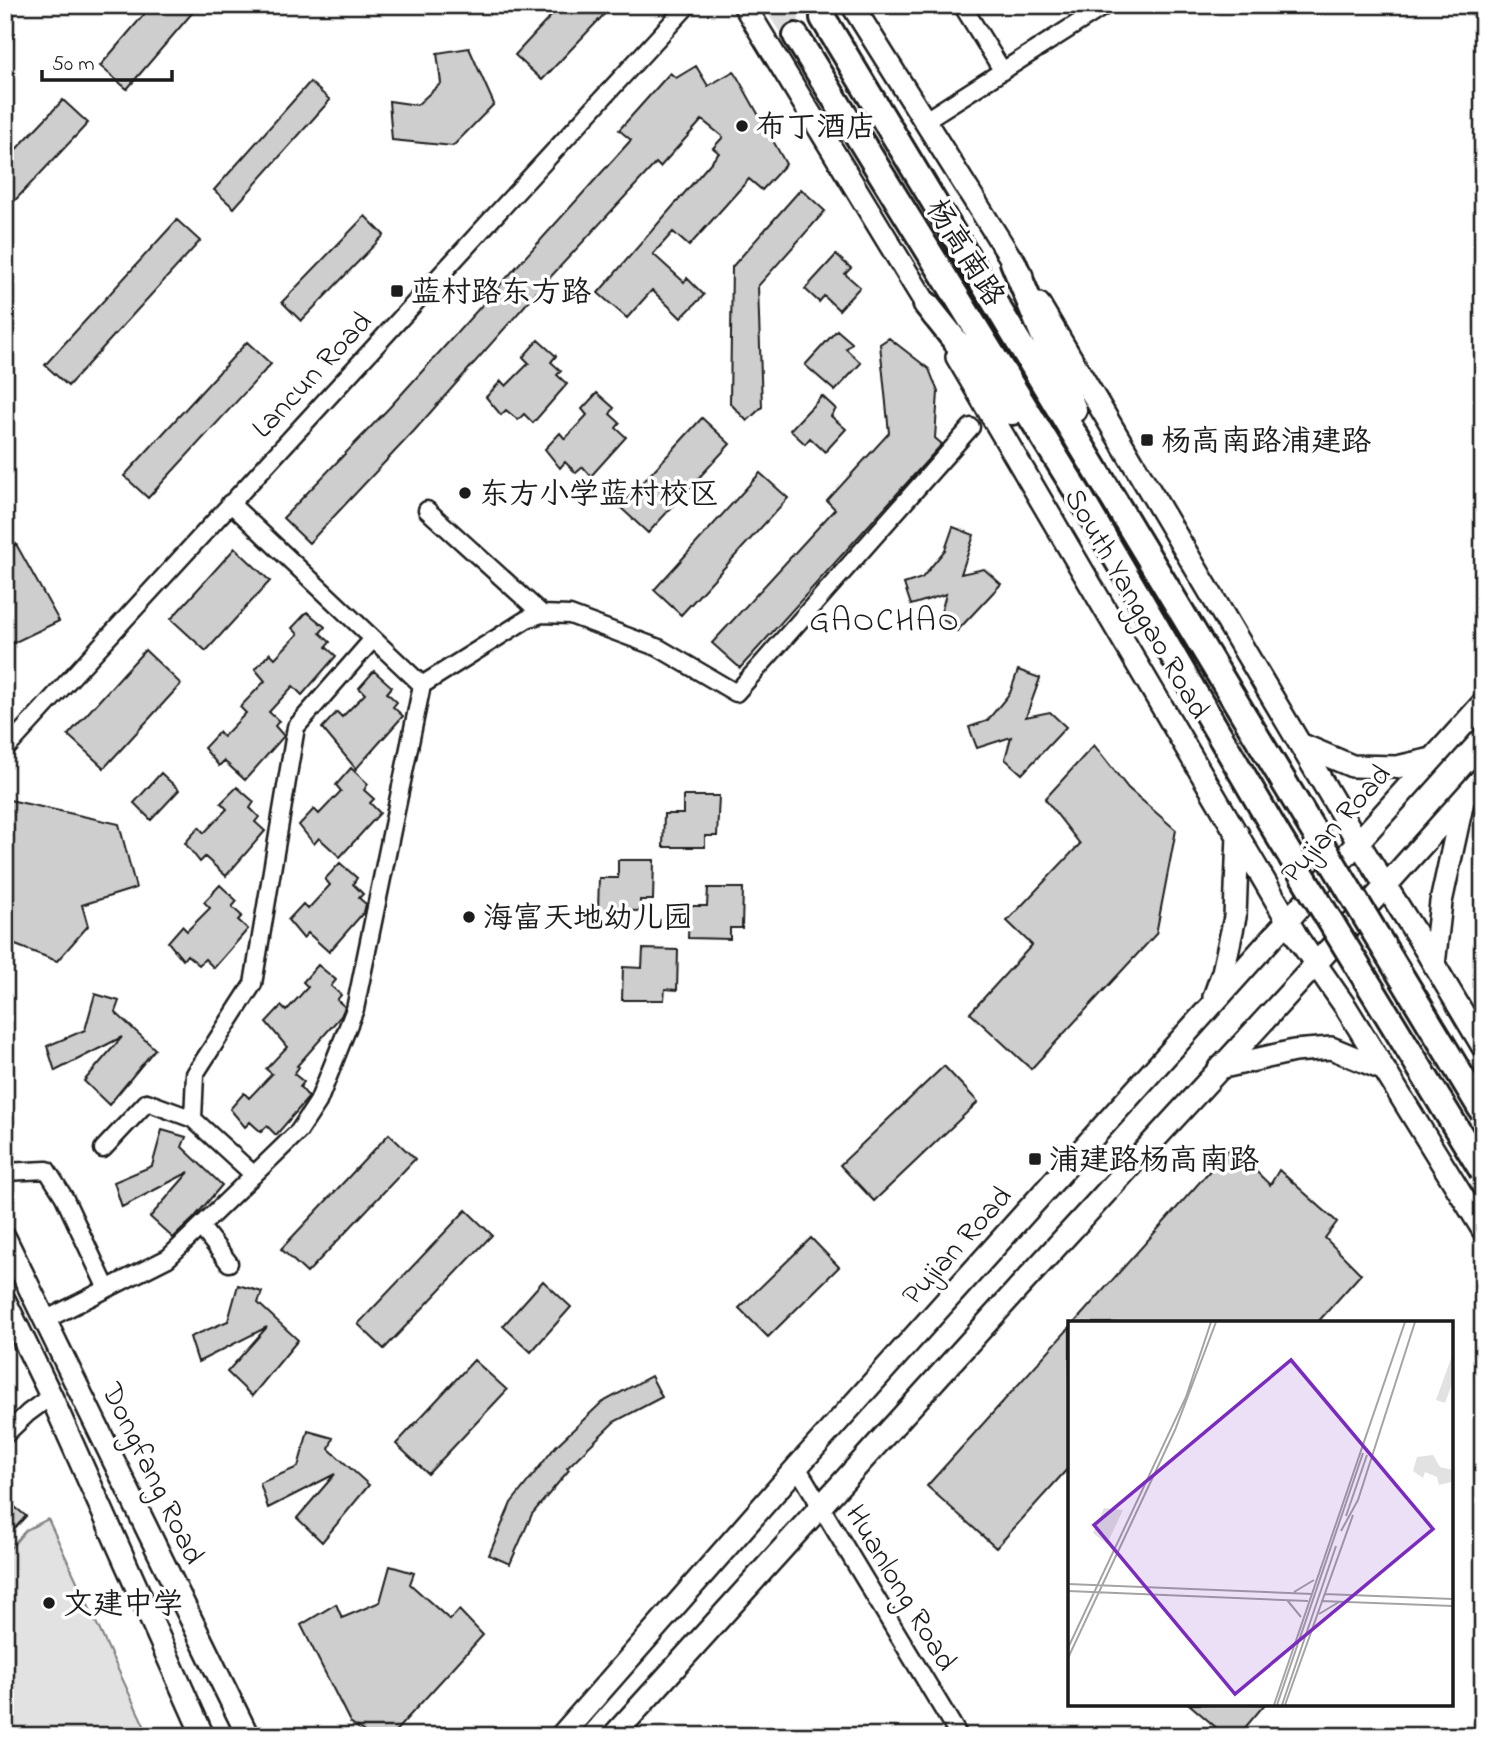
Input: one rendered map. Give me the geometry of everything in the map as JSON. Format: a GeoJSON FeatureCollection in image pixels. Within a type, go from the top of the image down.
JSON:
{"type":"FeatureCollection","features":[{"type":"Feature","properties":{"kind":"highway","name":"South Yanggao Road"},"geometry":{"type":"LineString","coordinates":[[823,18],[1483,1112]]}},
{"type":"Feature","properties":{"kind":"highway","name":"杨高南路"},"geometry":{"type":"LineString","coordinates":[[796,36],[1082,500]]}},
{"type":"Feature","properties":{"kind":"highway"},"geometry":{"type":"LineString","coordinates":[[1013,262],[1105,485]]}},
{"type":"Feature","properties":{"kind":"highway"},"geometry":{"type":"LineString","coordinates":[[926,304],[1082,500]]}},
{"type":"Feature","properties":{"kind":"highway","name":"South Yanggao Road"},"geometry":{"type":"LineString","coordinates":[[1082,500],[1279,837],[1483,1172]]}},
{"type":"Feature","properties":{"kind":"main road","name":"South Yanggao Road"},"geometry":{"type":"LineString","coordinates":[[744,5],[926,304],[1315,965],[1385,1070],[1483,1230]]}},
{"type":"Feature","properties":{"kind":"main road"},"geometry":{"type":"LineString","coordinates":[[852,5],[1013,262],[1483,1047]]}},
{"type":"Feature","properties":{"kind":"main road","name":"Pujian Road"},"geometry":{"type":"LineString","coordinates":[[561,1736],[797,1467],[1483,703]]}},
{"type":"Feature","properties":{"kind":"main road"},"geometry":{"type":"LineString","coordinates":[[1300,744],[1352,766],[1396,767],[1432,760]]}},
{"type":"Feature","properties":{"kind":"main road"},"geometry":{"type":"LineString","coordinates":[[613,1736],[1483,777]]}},
{"type":"Feature","properties":{"kind":"main road"},"geometry":{"type":"LineString","coordinates":[[1434,965],[1441,902],[1463,799]]}},
{"type":"Feature","properties":{"kind":"main road"},"geometry":{"type":"LineString","coordinates":[[1210,1006],[1223,972],[1235,917],[1237,834]]}},
{"type":"Feature","properties":{"kind":"main road"},"geometry":{"type":"LineString","coordinates":[[1220,1068],[1294,1051],[1331,1048],[1385,1070]]}},
{"type":"Feature","properties":{"kind":"main road","name":"Dongfang Road"},"geometry":{"type":"LineString","coordinates":[[5,1238],[47,1319],[248,1736]]}},
{"type":"Feature","properties":{"kind":"main road","name":"Dongfang Road"},"geometry":{"type":"LineString","coordinates":[[5,1301],[51,1396],[203,1736]]}},
{"type":"Feature","properties":{"kind":"street","name":"Lancun Road"},"geometry":{"type":"LineString","coordinates":[[5,750],[688,5]]}},
{"type":"Feature","properties":{"kind":"street"},"geometry":{"type":"LineString","coordinates":[[962,5],[1002,70]]}},
{"type":"Feature","properties":{"kind":"street"},"geometry":{"type":"LineString","coordinates":[[925,121],[1106,5]]}},
{"type":"Feature","properties":{"kind":"street"},"geometry":{"type":"LineString","coordinates":[[47,1319],[168,1258],[299,1131],[318,1102],[355,1009],[422,685],[527,618],[542,614],[570,615],[659,648],[736,694],[971,427]]}},
{"type":"Feature","properties":{"kind":"street"},"geometry":{"type":"LineString","coordinates":[[230,503],[422,685]]}},
{"type":"Feature","properties":{"kind":"street"},"geometry":{"type":"LineString","coordinates":[[427,510],[542,614]]}},
{"type":"Feature","properties":{"kind":"street"},"geometry":{"type":"LineString","coordinates":[[193,1119],[195,1074],[253,984],[296,727],[373,639]]}},
{"type":"Feature","properties":{"kind":"street"},"geometry":{"type":"LineString","coordinates":[[103,1149],[147,1102],[193,1119],[254,1175]]}},
{"type":"Feature","properties":{"kind":"street"},"geometry":{"type":"LineString","coordinates":[[5,1172],[47,1170],[64,1197],[107,1289]]}},
{"type":"Feature","properties":{"kind":"street"},"geometry":{"type":"LineString","coordinates":[[201,1227],[229,1263]]}},
{"type":"Feature","properties":{"kind":"street"},"geometry":{"type":"LineString","coordinates":[[5,1435],[51,1396]]}},
{"type":"Feature","properties":{"kind":"street","name":"Huanlong Road"},"geometry":{"type":"LineString","coordinates":[[797,1467],[959,1736]]}},
{"type":"Feature","properties":{"kind":"shaded area","name":"文建中学"},"geometry":{"type":"Polygon","coordinates":[[[48,1519],[149,1736],[12,1736],[5,1720],[5,1554],[26,1530],[48,1519]]]}},
{"type":"Feature","properties":{"kind":"building"},"geometry":{"type":"Polygon","coordinates":[[[152,5],[199,5],[127,89],[100,66],[152,5]]]}},
{"type":"Feature","properties":{"kind":"building"},"geometry":{"type":"Polygon","coordinates":[[[561,5],[613,5],[542,80],[515,55],[561,5]]]}},
{"type":"Feature","properties":{"kind":"building"},"geometry":{"type":"Polygon","coordinates":[[[469,48],[494,104],[453,146],[392,140],[389,101],[417,105],[441,83],[437,53],[469,48]]]}},
{"type":"Feature","properties":{"kind":"building"},"geometry":{"type":"Polygon","coordinates":[[[696,66],[708,86],[734,71],[786,164],[762,190],[749,179],[689,246],[673,232],[653,254],[684,282],[687,278],[704,295],[681,318],[652,290],[627,318],[598,293],[719,153],[713,148],[723,137],[702,120],[660,167],[656,163],[309,543],[283,518],[389,408],[631,140],[619,130],[670,73],[676,78],[696,66]]]}},
{"type":"Feature","properties":{"kind":"building"},"geometry":{"type":"Polygon","coordinates":[[[310,82],[330,100],[234,208],[214,190],[310,82]]]}},
{"type":"Feature","properties":{"kind":"building"},"geometry":{"type":"Polygon","coordinates":[[[63,100],[88,123],[5,211],[5,161],[63,100]]]}},
{"type":"Feature","properties":{"kind":"building"},"geometry":{"type":"Polygon","coordinates":[[[801,189],[825,211],[758,286],[762,407],[747,421],[730,403],[732,267],[801,189]]]}},
{"type":"Feature","properties":{"kind":"building"},"geometry":{"type":"Polygon","coordinates":[[[365,216],[384,235],[301,321],[282,302],[365,216]]]}},
{"type":"Feature","properties":{"kind":"building"},"geometry":{"type":"Polygon","coordinates":[[[177,220],[200,241],[68,386],[45,365],[177,220]]]}},
{"type":"Feature","properties":{"kind":"building"},"geometry":{"type":"Polygon","coordinates":[[[836,255],[851,268],[845,274],[860,287],[839,310],[824,296],[819,302],[805,289],[836,255]]]}},
{"type":"Feature","properties":{"kind":"building"},"geometry":{"type":"Polygon","coordinates":[[[837,330],[852,343],[846,349],[861,363],[835,391],[805,365],[837,330]]]}},
{"type":"Feature","properties":{"kind":"building"},"geometry":{"type":"Polygon","coordinates":[[[889,338],[929,369],[938,392],[935,438],[942,444],[740,668],[712,643],[835,509],[827,501],[889,433],[880,344],[889,338]]]}},
{"type":"Feature","properties":{"kind":"building"},"geometry":{"type":"Polygon","coordinates":[[[538,340],[556,356],[551,362],[561,371],[557,375],[567,384],[533,423],[524,414],[518,420],[506,410],[501,415],[486,397],[501,381],[506,386],[529,363],[523,357],[538,340]]]}},
{"type":"Feature","properties":{"kind":"building"},"geometry":{"type":"Polygon","coordinates":[[[247,342],[271,364],[148,498],[124,476],[247,342]]]}},
{"type":"Feature","properties":{"kind":"building"},"geometry":{"type":"Polygon","coordinates":[[[597,393],[614,408],[610,414],[620,423],[616,428],[626,437],[591,476],[583,467],[576,473],[565,462],[560,468],[545,449],[560,433],[565,439],[587,415],[582,409],[597,393]]]}},
{"type":"Feature","properties":{"kind":"building"},"geometry":{"type":"Polygon","coordinates":[[[822,396],[836,409],[831,416],[846,429],[825,452],[810,438],[805,444],[790,430],[822,396]]]}},
{"type":"Feature","properties":{"kind":"building"},"geometry":{"type":"Polygon","coordinates":[[[702,418],[730,444],[648,533],[620,507],[702,418]]]}},
{"type":"Feature","properties":{"kind":"building"},"geometry":{"type":"Polygon","coordinates":[[[760,473],[788,498],[681,615],[654,590],[760,473]]]}},
{"type":"Feature","properties":{"kind":"building"},"geometry":{"type":"Polygon","coordinates":[[[953,527],[974,535],[961,574],[984,569],[1001,584],[957,631],[940,616],[946,594],[911,605],[904,584],[922,578],[945,550],[953,527]]]}},
{"type":"Feature","properties":{"kind":"building"},"geometry":{"type":"Polygon","coordinates":[[[16,544],[59,621],[5,647],[5,552],[16,544]]]}},
{"type":"Feature","properties":{"kind":"building"},"geometry":{"type":"Polygon","coordinates":[[[235,548],[270,581],[206,651],[171,619],[235,548]]]}},
{"type":"Feature","properties":{"kind":"building"},"geometry":{"type":"Polygon","coordinates":[[[307,612],[325,627],[320,633],[330,642],[326,647],[336,656],[302,695],[293,686],[269,712],[279,721],[275,726],[284,736],[245,780],[224,761],[219,766],[204,748],[219,732],[223,737],[246,713],[240,707],[265,681],[255,669],[270,653],[275,658],[298,634],[292,628],[307,612]]]}},
{"type":"Feature","properties":{"kind":"building"},"geometry":{"type":"Polygon","coordinates":[[[145,650],[181,684],[104,768],[68,735],[145,650]]]}},
{"type":"Feature","properties":{"kind":"building"},"geometry":{"type":"Polygon","coordinates":[[[1018,670],[1040,678],[1026,717],[1050,712],[1066,727],[1022,774],[1005,759],[1011,737],[977,748],[969,727],[987,721],[1010,693],[1018,670]]]}},
{"type":"Feature","properties":{"kind":"building"},"geometry":{"type":"Polygon","coordinates":[[[374,671],[392,687],[387,693],[397,702],[393,707],[403,716],[356,769],[322,728],[337,712],[342,717],[365,694],[359,688],[374,671]]]}},
{"type":"Feature","properties":{"kind":"building"},"geometry":{"type":"Polygon","coordinates":[[[1094,745],[1128,788],[1176,830],[1156,934],[1031,1069],[970,1013],[1032,945],[1007,921],[1080,844],[1045,799],[1094,745]]]}},
{"type":"Feature","properties":{"kind":"building"},"geometry":{"type":"Polygon","coordinates":[[[351,768],[368,784],[364,790],[374,799],[370,803],[380,813],[340,857],[319,838],[314,844],[299,825],[314,809],[319,814],[341,791],[336,785],[351,768]]]}},
{"type":"Feature","properties":{"kind":"building"},"geometry":{"type":"Polygon","coordinates":[[[161,773],[179,790],[151,820],[134,803],[161,773]]]}},
{"type":"Feature","properties":{"kind":"building"},"geometry":{"type":"Polygon","coordinates":[[[237,787],[254,802],[250,808],[259,817],[255,822],[265,831],[226,876],[205,857],[200,862],[185,843],[199,827],[204,833],[227,809],[221,803],[237,787]]]}},
{"type":"Feature","properties":{"kind":"building"},"geometry":{"type":"Polygon","coordinates":[[[683,796],[719,796],[717,836],[705,836],[705,847],[663,847],[664,814],[683,814],[683,796]]]}},
{"type":"Feature","properties":{"kind":"building"},"geometry":{"type":"Polygon","coordinates":[[[5,799],[119,824],[136,888],[82,905],[88,926],[57,961],[5,941],[5,799]]]}},
{"type":"Feature","properties":{"kind":"building"},"geometry":{"type":"Polygon","coordinates":[[[618,860],[654,860],[653,900],[640,900],[640,911],[598,910],[599,878],[618,878],[618,860]]]}},
{"type":"Feature","properties":{"kind":"building"},"geometry":{"type":"Polygon","coordinates":[[[340,863],[357,878],[353,884],[363,894],[359,898],[366,904],[364,912],[329,952],[308,933],[303,938],[288,920],[303,904],[308,909],[330,885],[325,879],[340,863]]]}},
{"type":"Feature","properties":{"kind":"building"},"geometry":{"type":"Polygon","coordinates":[[[220,885],[237,901],[232,907],[242,916],[238,920],[248,929],[214,968],[205,959],[199,965],[187,955],[183,960],[168,942],[182,926],[187,931],[210,908],[204,902],[220,885]]]}},
{"type":"Feature","properties":{"kind":"building"},"geometry":{"type":"Polygon","coordinates":[[[708,888],[743,888],[742,928],[730,928],[730,939],[688,938],[689,906],[707,906],[708,888]]]}},
{"type":"Feature","properties":{"kind":"building"},"geometry":{"type":"Polygon","coordinates":[[[643,949],[678,950],[677,990],[665,989],[664,1000],[622,1000],[623,967],[642,968],[643,949]]]}},
{"type":"Feature","properties":{"kind":"building"},"geometry":{"type":"Polygon","coordinates":[[[318,965],[336,980],[331,986],[341,995],[337,1000],[345,1007],[341,1016],[297,1066],[299,1067],[294,1074],[304,1082],[300,1087],[309,1097],[276,1135],[267,1126],[261,1132],[250,1122],[245,1127],[230,1109],[244,1093],[249,1098],[272,1074],[266,1069],[287,1047],[266,1022],[281,1006],[286,1011],[308,987],[303,982],[318,965]]]}},
{"type":"Feature","properties":{"kind":"building"},"geometry":{"type":"Polygon","coordinates":[[[95,994],[119,1001],[115,1012],[155,1049],[109,1105],[84,1081],[122,1037],[55,1071],[47,1046],[85,1030],[95,994]]]}},
{"type":"Feature","properties":{"kind":"building"},"geometry":{"type":"Polygon","coordinates":[[[944,1066],[978,1102],[874,1201],[840,1165],[944,1066]]]}},
{"type":"Feature","properties":{"kind":"building"},"geometry":{"type":"Polygon","coordinates":[[[162,1130],[186,1137],[182,1147],[222,1185],[173,1238],[150,1217],[189,1172],[122,1207],[114,1182],[152,1166],[162,1130]]]}},
{"type":"Feature","properties":{"kind":"building"},"geometry":{"type":"Polygon","coordinates":[[[389,1134],[415,1159],[307,1273],[281,1249],[389,1134]]]}},
{"type":"Feature","properties":{"kind":"building"},"geometry":{"type":"Polygon","coordinates":[[[1231,1147],[1270,1185],[1279,1170],[1337,1222],[1325,1238],[1361,1274],[1319,1321],[1076,1321],[1231,1147]]]}},
{"type":"Feature","properties":{"kind":"building"},"geometry":{"type":"Polygon","coordinates":[[[466,1210],[492,1235],[384,1349],[358,1324],[466,1210]]]}},
{"type":"Feature","properties":{"kind":"building"},"geometry":{"type":"Polygon","coordinates":[[[811,1238],[839,1267],[768,1337],[739,1308],[811,1238]]]}},
{"type":"Feature","properties":{"kind":"building"},"geometry":{"type":"Polygon","coordinates":[[[543,1281],[571,1307],[531,1352],[503,1326],[543,1281]]]}},
{"type":"Feature","properties":{"kind":"building"},"geometry":{"type":"Polygon","coordinates":[[[238,1285],[262,1292],[258,1303],[298,1340],[252,1396],[227,1372],[267,1327],[198,1362],[190,1337],[228,1321],[238,1285]]]}},
{"type":"Feature","properties":{"kind":"building"},"geometry":{"type":"Polygon","coordinates":[[[1068,1329],[1068,1468],[996,1548],[927,1486],[1068,1329]]]}},
{"type":"Feature","properties":{"kind":"building"},"geometry":{"type":"Polygon","coordinates":[[[474,1360],[507,1390],[428,1474],[396,1444],[474,1360]]]}},
{"type":"Feature","properties":{"kind":"building"},"geometry":{"type":"Polygon","coordinates":[[[651,1376],[662,1397],[614,1422],[567,1468],[569,1470],[532,1514],[510,1564],[489,1555],[511,1503],[556,1446],[601,1403],[651,1376]]]}},
{"type":"Feature","properties":{"kind":"building"},"geometry":{"type":"Polygon","coordinates":[[[308,1431],[333,1438],[329,1449],[369,1485],[322,1542],[297,1518],[335,1474],[268,1508],[260,1483],[298,1467],[308,1431]]]}},
{"type":"Feature","properties":{"kind":"building"},"geometry":{"type":"Polygon","coordinates":[[[5,1499],[26,1516],[5,1539],[5,1499]]]}},
{"type":"Feature","properties":{"kind":"building"},"geometry":{"type":"Polygon","coordinates":[[[390,1566],[414,1573],[410,1584],[450,1620],[459,1610],[483,1635],[391,1736],[370,1736],[350,1722],[301,1625],[336,1604],[342,1618],[380,1602],[390,1566]]]}},
{"type":"Feature","properties":{"kind":"building"},"geometry":{"type":"Polygon","coordinates":[[[1191,1706],[1263,1706],[1238,1736],[1226,1736],[1191,1706]]]}},
{"type":"Feature","properties":{"kind":"tunnel"},"geometry":{"type":"LineString","coordinates":[[777,5],[796,36]]}},
{"type":"Feature","properties":{"kind":"place","name":"布丁酒店"},"geometry":{"type":"Point","coordinates":[742,126]}},
{"type":"Feature","properties":{"kind":"place","name":"蓝村路东方路"},"geometry":{"type":"Point","coordinates":[397,291]}},
{"type":"Feature","properties":{"kind":"place","name":"杨高南路浦建路"},"geometry":{"type":"Point","coordinates":[1147,440]}},
{"type":"Feature","properties":{"kind":"place","name":"东方小学蓝村校区"},"geometry":{"type":"Point","coordinates":[465,493]}},
{"type":"Feature","properties":{"kind":"place","name":"海富天地幼儿园"},"geometry":{"type":"Point","coordinates":[469,917]}},
{"type":"Feature","properties":{"kind":"place","name":"浦建路杨高南路"},"geometry":{"type":"Point","coordinates":[1035,1159]}},
{"type":"Feature","properties":{"kind":"place","name":"文建中学"},"geometry":{"type":"Point","coordinates":[49,1603]}},
{"type":"Feature","properties":{"kind":"district","name":"GAOCHAO"},"geometry":{"type":"Point","coordinates":[885,619]}}]}
